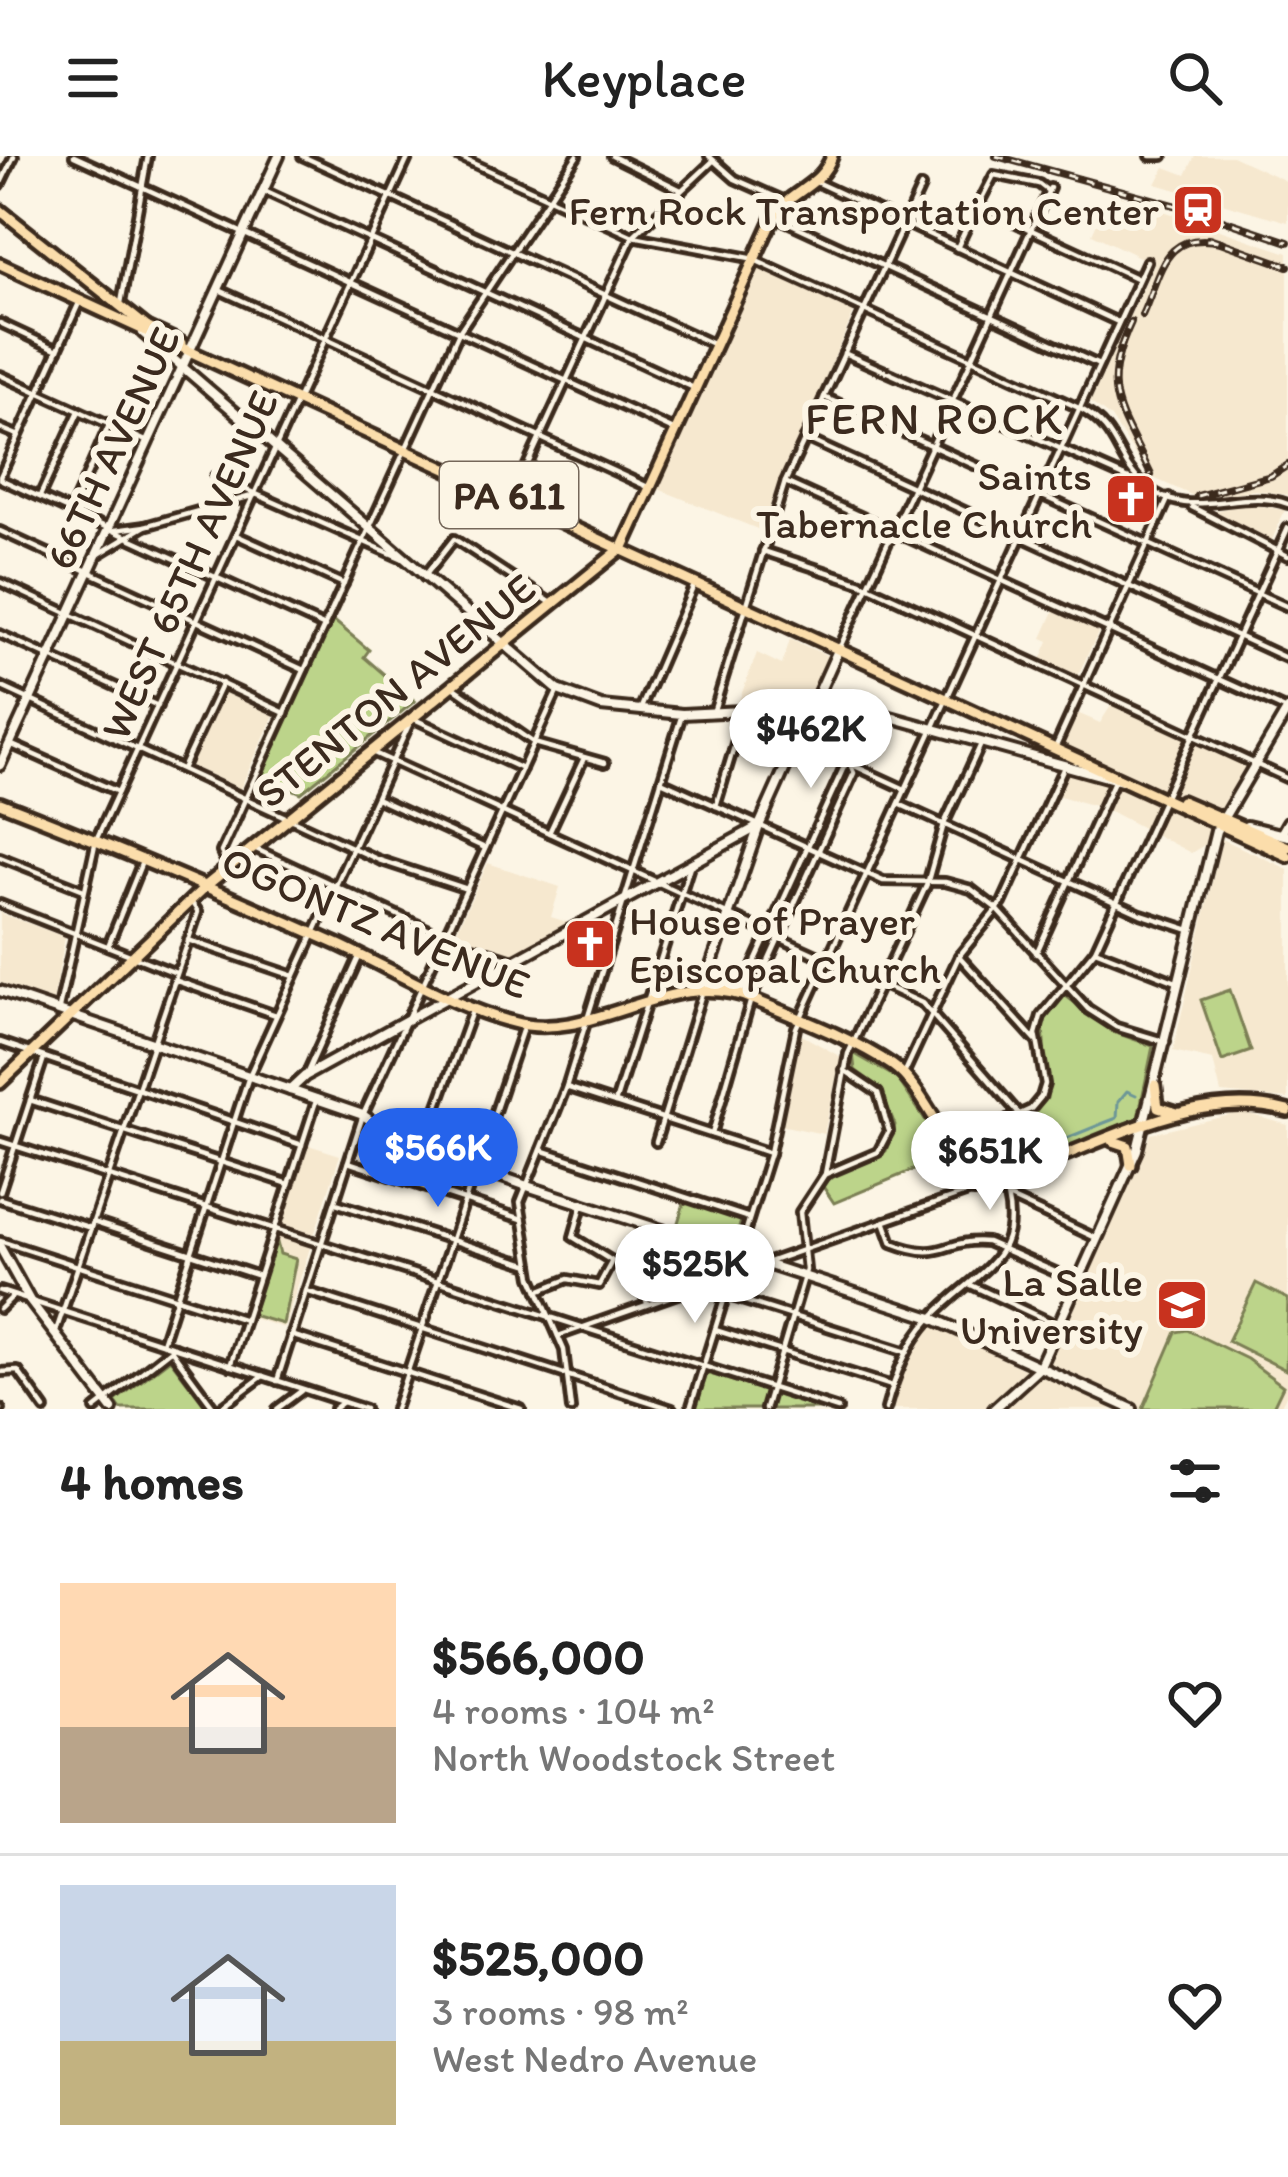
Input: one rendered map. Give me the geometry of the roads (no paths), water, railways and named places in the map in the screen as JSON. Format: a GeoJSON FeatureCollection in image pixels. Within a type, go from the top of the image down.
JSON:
{"type":"FeatureCollection","features":[{"type":"Feature","properties":{"kind":"main road"},"geometry":{"type":"LineString","coordinates":[[622,548],[774,216],[785,201],[817,182],[832,156]]}},
{"type":"Feature","properties":{"kind":"main road"},"geometry":{"type":"LineString","coordinates":[[0,210],[82,278],[115,313]]}},
{"type":"Feature","properties":{"kind":"main road"},"geometry":{"type":"LineString","coordinates":[[0,264],[145,330]]}},
{"type":"Feature","properties":{"kind":"main road"},"geometry":{"type":"LineString","coordinates":[[77,298],[82,278]]}},
{"type":"Feature","properties":{"kind":"main road","name":"PA 611"},"geometry":{"type":"LineString","coordinates":[[145,330],[1288,856]]}},
{"type":"Feature","properties":{"kind":"main road"},"geometry":{"type":"LineString","coordinates":[[589,577],[608,541]]}},
{"type":"Feature","properties":{"kind":"main road","name":"STENTON AVENUE"},"geometry":{"type":"LineString","coordinates":[[0,1083],[207,885],[622,548]]}},
{"type":"Feature","properties":{"kind":"main road","name":"OGONTZ AVENUE"},"geometry":{"type":"LineString","coordinates":[[0,803],[207,885],[524,1025],[587,1017],[703,988],[746,997],[904,1074],[976,1168]]}},
{"type":"Feature","properties":{"kind":"main road","name":"PA 611"},"geometry":{"type":"LineString","coordinates":[[1220,821],[1288,847]]}},
{"type":"Feature","properties":{"kind":"main road"},"geometry":{"type":"LineString","coordinates":[[708,974],[746,997]]}},
{"type":"Feature","properties":{"kind":"main road"},"geometry":{"type":"LineString","coordinates":[[1156,1085],[1158,1107],[1182,1114]]}},
{"type":"Feature","properties":{"kind":"main road"},"geometry":{"type":"LineString","coordinates":[[976,1168],[1000,1175],[1182,1114],[1246,1104],[1288,1112]]}},
{"type":"Feature","properties":{"kind":"main road"},"geometry":{"type":"LineString","coordinates":[[1108,1140],[1128,1146],[1131,1165]]}},
{"type":"Feature","properties":{"kind":"main road","name":"OGONTZ AVENUE"},"geometry":{"type":"LineString","coordinates":[[963,1154],[1000,1175]]}},
{"type":"Feature","properties":{"kind":"main road"},"geometry":{"type":"LineString","coordinates":[[974,1190],[980,1177],[976,1168]]}},
{"type":"Feature","properties":{"kind":"street"},"geometry":{"type":"LineString","coordinates":[[0,185],[14,156]]}},
{"type":"Feature","properties":{"kind":"street"},"geometry":{"type":"LineString","coordinates":[[74,156],[676,431]]}},
{"type":"Feature","properties":{"kind":"street"},"geometry":{"type":"LineString","coordinates":[[115,313],[148,156]]}},
{"type":"Feature","properties":{"kind":"street","name":"66TH AVENUE"},"geometry":{"type":"LineString","coordinates":[[0,765],[279,156]]}},
{"type":"Feature","properties":{"kind":"street"},"geometry":{"type":"LineString","coordinates":[[302,156],[715,345]]}},
{"type":"Feature","properties":{"kind":"street","name":"WEST 65TH AVENUE"},"geometry":{"type":"LineString","coordinates":[[58,1010],[96,840],[409,156]]}},
{"type":"Feature","properties":{"kind":"street"},"geometry":{"type":"LineString","coordinates":[[457,156],[634,236],[754,260],[1079,408],[1108,428],[1145,486]]}},
{"type":"Feature","properties":{"kind":"street"},"geometry":{"type":"LineString","coordinates":[[228,867],[220,854],[459,332],[577,156]]}},
{"type":"Feature","properties":{"kind":"street"},"geometry":{"type":"LineString","coordinates":[[612,156],[681,190]]}},
{"type":"Feature","properties":{"kind":"street"},"geometry":{"type":"LineString","coordinates":[[1150,156],[1162,158]]}},
{"type":"Feature","properties":{"kind":"street"},"geometry":{"type":"LineString","coordinates":[[513,497],[634,236],[711,159],[743,183],[785,201]]}},
{"type":"Feature","properties":{"kind":"street"},"geometry":{"type":"LineString","coordinates":[[656,1142],[759,826],[1049,190],[994,175],[957,248]]}},
{"type":"Feature","properties":{"kind":"street"},"geometry":{"type":"LineString","coordinates":[[817,182],[1118,322]]}},
{"type":"Feature","properties":{"kind":"street"},"geometry":{"type":"LineString","coordinates":[[713,714],[785,482],[921,187]]}},
{"type":"Feature","properties":{"kind":"street"},"geometry":{"type":"LineString","coordinates":[[262,190],[695,388]]}},
{"type":"Feature","properties":{"kind":"street"},"geometry":{"type":"LineString","coordinates":[[979,206],[1138,279]]}},
{"type":"Feature","properties":{"kind":"street"},"geometry":{"type":"LineString","coordinates":[[774,216],[1100,365]]}},
{"type":"Feature","properties":{"kind":"street"},"geometry":{"type":"LineString","coordinates":[[690,1409],[770,1153],[800,1021],[1147,261]]}},
{"type":"Feature","properties":{"kind":"street"},"geometry":{"type":"LineString","coordinates":[[217,289],[650,488]]}},
{"type":"Feature","properties":{"kind":"street"},"geometry":{"type":"LineString","coordinates":[[77,298],[0,478],[325,627]]}},
{"type":"Feature","properties":{"kind":"street"},"geometry":{"type":"LineString","coordinates":[[0,323],[58,350]]}},
{"type":"Feature","properties":{"kind":"street"},"geometry":{"type":"LineString","coordinates":[[145,330],[502,646],[558,690],[601,706],[682,714],[812,708],[876,713],[1119,778],[1036,955]]}},
{"type":"Feature","properties":{"kind":"street"},"geometry":{"type":"LineString","coordinates":[[844,353],[1192,507],[1288,556]]}},
{"type":"Feature","properties":{"kind":"street"},"geometry":{"type":"LineString","coordinates":[[0,375],[148,442]]}},
{"type":"Feature","properties":{"kind":"street"},"geometry":{"type":"LineString","coordinates":[[824,397],[1288,607]]}},
{"type":"Feature","properties":{"kind":"street"},"geometry":{"type":"LineString","coordinates":[[40,496],[79,411]]}},
{"type":"Feature","properties":{"kind":"street"},"geometry":{"type":"LineString","coordinates":[[70,511],[110,425]]}},
{"type":"Feature","properties":{"kind":"street"},"geometry":{"type":"LineString","coordinates":[[0,428],[19,436]]}},
{"type":"Feature","properties":{"kind":"street"},"geometry":{"type":"LineString","coordinates":[[805,439],[1288,659]]}},
{"type":"Feature","properties":{"kind":"street"},"geometry":{"type":"LineString","coordinates":[[214,476],[406,560]]}},
{"type":"Feature","properties":{"kind":"street"},"geometry":{"type":"LineString","coordinates":[[785,482],[1288,710],[1220,821],[1146,1126],[1131,1165],[1040,1368],[994,1409]]}},
{"type":"Feature","properties":{"kind":"street"},"geometry":{"type":"LineString","coordinates":[[95,557],[145,526],[255,495]]}},
{"type":"Feature","properties":{"kind":"street"},"geometry":{"type":"LineString","coordinates":[[1021,752],[1046,755],[1056,746],[1169,497]]}},
{"type":"Feature","properties":{"kind":"street"},"geometry":{"type":"LineString","coordinates":[[1192,507],[1262,497],[1288,504]]}},
{"type":"Feature","properties":{"kind":"street"},"geometry":{"type":"LineString","coordinates":[[113,518],[133,526]]}},
{"type":"Feature","properties":{"kind":"street"},"geometry":{"type":"LineString","coordinates":[[111,529],[145,526]]}},
{"type":"Feature","properties":{"kind":"street"},"geometry":{"type":"LineString","coordinates":[[963,1154],[987,1129],[1019,1114],[1043,1093],[1036,1041],[1044,1009],[1096,950],[1288,529]]}},
{"type":"Feature","properties":{"kind":"street"},"geometry":{"type":"LineString","coordinates":[[0,530],[304,670]]}},
{"type":"Feature","properties":{"kind":"street"},"geometry":{"type":"LineString","coordinates":[[236,535],[344,584]]}},
{"type":"Feature","properties":{"kind":"street"},"geometry":{"type":"LineString","coordinates":[[424,577],[454,539],[554,604]]}},
{"type":"Feature","properties":{"kind":"street"},"geometry":{"type":"LineString","coordinates":[[763,550],[868,587],[1288,779]]}},
{"type":"Feature","properties":{"kind":"street"},"geometry":{"type":"LineString","coordinates":[[640,710],[696,581]]}},
{"type":"Feature","properties":{"kind":"street"},"geometry":{"type":"LineString","coordinates":[[0,582],[285,712]]}},
{"type":"Feature","properties":{"kind":"street"},"geometry":{"type":"LineString","coordinates":[[0,634],[158,706]]}},
{"type":"Feature","properties":{"kind":"street"},"geometry":{"type":"LineString","coordinates":[[182,769],[222,683]]}},
{"type":"Feature","properties":{"kind":"street"},"geometry":{"type":"LineString","coordinates":[[0,686],[353,848],[467,889]]}},
{"type":"Feature","properties":{"kind":"street"},"geometry":{"type":"LineString","coordinates":[[452,686],[534,743],[605,764]]}},
{"type":"Feature","properties":{"kind":"street"},"geometry":{"type":"LineString","coordinates":[[277,1381],[363,1115],[558,690]]}},
{"type":"Feature","properties":{"kind":"street"},"geometry":{"type":"LineString","coordinates":[[716,806],[745,712]]}},
{"type":"Feature","properties":{"kind":"street"},"geometry":{"type":"LineString","coordinates":[[712,1134],[746,997],[768,933],[842,769],[850,764],[876,713]]}},
{"type":"Feature","properties":{"kind":"street"},"geometry":{"type":"LineString","coordinates":[[571,1409],[558,1336],[530,1265],[520,1202],[566,1087],[682,714]]}},
{"type":"Feature","properties":{"kind":"street"},"geometry":{"type":"LineString","coordinates":[[162,1343],[249,1076],[412,718],[522,769]]}},
{"type":"Feature","properties":{"kind":"street"},"geometry":{"type":"LineString","coordinates":[[1004,748],[1014,727]]}},
{"type":"Feature","properties":{"kind":"street"},"geometry":{"type":"LineString","coordinates":[[798,740],[905,789]]}},
{"type":"Feature","properties":{"kind":"street"},"geometry":{"type":"LineString","coordinates":[[765,1409],[805,1276],[803,1203],[825,1174],[844,1070],[927,884],[944,824],[982,742]]}},
{"type":"Feature","properties":{"kind":"street"},"geometry":{"type":"LineString","coordinates":[[6,746],[118,792]]}},
{"type":"Feature","properties":{"kind":"street"},"geometry":{"type":"LineString","coordinates":[[371,752],[828,960],[932,1013],[1019,1114]]}},
{"type":"Feature","properties":{"kind":"street"},"geometry":{"type":"LineString","coordinates":[[549,833],[584,758]]}},
{"type":"Feature","properties":{"kind":"street"},"geometry":{"type":"LineString","coordinates":[[746,997],[854,773],[850,764]]}},
{"type":"Feature","properties":{"kind":"street"},"geometry":{"type":"LineString","coordinates":[[904,1074],[958,956],[997,909],[1064,767]]}},
{"type":"Feature","properties":{"kind":"street"},"geometry":{"type":"LineString","coordinates":[[661,781],[890,883],[963,885],[997,909],[1063,987],[1116,1027],[1166,1042]]}},
{"type":"Feature","properties":{"kind":"street"},"geometry":{"type":"LineString","coordinates":[[376,798],[485,848]]}},
{"type":"Feature","properties":{"kind":"street"},"geometry":{"type":"LineString","coordinates":[[899,804],[1117,903],[1192,930]]}},
{"type":"Feature","properties":{"kind":"street"},"geometry":{"type":"LineString","coordinates":[[1239,825],[1284,835],[1288,823]]}},
{"type":"Feature","properties":{"kind":"street"},"geometry":{"type":"LineString","coordinates":[[290,1090],[305,1076],[759,826]]}},
{"type":"Feature","properties":{"kind":"street"},"geometry":{"type":"LineString","coordinates":[[253,848],[446,936],[519,961]]}},
{"type":"Feature","properties":{"kind":"street"},"geometry":{"type":"LineString","coordinates":[[0,857],[86,891]]}},
{"type":"Feature","properties":{"kind":"street"},"geometry":{"type":"LineString","coordinates":[[108,946],[143,859]]}},
{"type":"Feature","properties":{"kind":"street"},"geometry":{"type":"LineString","coordinates":[[615,1102],[690,866]]}},
{"type":"Feature","properties":{"kind":"street"},"geometry":{"type":"LineString","coordinates":[[56,1334],[198,910],[190,900]]}},
{"type":"Feature","properties":{"kind":"street"},"geometry":{"type":"LineString","coordinates":[[0,904],[277,1015]]}},
{"type":"Feature","properties":{"kind":"street"},"geometry":{"type":"LineString","coordinates":[[188,940],[294,976]]}},
{"type":"Feature","properties":{"kind":"street"},"geometry":{"type":"LineString","coordinates":[[1096,950],[1145,974],[1180,984]]}},
{"type":"Feature","properties":{"kind":"street"},"geometry":{"type":"LineString","coordinates":[[305,1076],[360,955]]}},
{"type":"Feature","properties":{"kind":"street"},"geometry":{"type":"LineString","coordinates":[[958,956],[1036,1041]]}},
{"type":"Feature","properties":{"kind":"street"},"geometry":{"type":"LineString","coordinates":[[0,991],[363,1115],[387,1134],[526,1186],[932,1318],[1132,1409]]}},
{"type":"Feature","properties":{"kind":"street"},"geometry":{"type":"LineString","coordinates":[[422,1148],[474,1006]]}},
{"type":"Feature","properties":{"kind":"street"},"geometry":{"type":"LineString","coordinates":[[395,1409],[524,1025]]}},
{"type":"Feature","properties":{"kind":"street"},"geometry":{"type":"LineString","coordinates":[[0,1042],[302,1145]]}},
{"type":"Feature","properties":{"kind":"street"},"geometry":{"type":"LineString","coordinates":[[44,1058],[0,1195],[259,1276]]}},
{"type":"Feature","properties":{"kind":"street"},"geometry":{"type":"LineString","coordinates":[[825,1174],[878,1152],[889,1131],[878,1093],[844,1070]]}},
{"type":"Feature","properties":{"kind":"street"},"geometry":{"type":"LineString","coordinates":[[566,1087],[770,1153]]}},
{"type":"Feature","properties":{"kind":"street"},"geometry":{"type":"LineString","coordinates":[[230,1366],[316,1099]]}},
{"type":"Feature","properties":{"kind":"street"},"geometry":{"type":"LineString","coordinates":[[30,1100],[289,1184]]}},
{"type":"Feature","properties":{"kind":"street"},"geometry":{"type":"LineString","coordinates":[[0,1141],[838,1409]]}},
{"type":"Feature","properties":{"kind":"street"},"geometry":{"type":"LineString","coordinates":[[541,1150],[749,1218]]}},
{"type":"Feature","properties":{"kind":"street"},"geometry":{"type":"LineString","coordinates":[[348,1162],[522,1219]]}},
{"type":"Feature","properties":{"kind":"street"},"geometry":{"type":"LineString","coordinates":[[558,1336],[974,1190],[1000,1175],[1008,1197],[1010,1226],[1005,1249],[932,1318],[907,1352],[886,1409]]}},
{"type":"Feature","properties":{"kind":"street"},"geometry":{"type":"LineString","coordinates":[[1008,1197],[1098,1239]]}},
{"type":"Feature","properties":{"kind":"street"},"geometry":{"type":"LineString","coordinates":[[335,1202],[530,1265]]}},
{"type":"Feature","properties":{"kind":"street"},"geometry":{"type":"LineString","coordinates":[[538,1291],[568,1279],[600,1284],[612,1259],[575,1238],[582,1205]]}},
{"type":"Feature","properties":{"kind":"street"},"geometry":{"type":"LineString","coordinates":[[884,1221],[892,1243],[928,1255],[971,1241],[1005,1249],[1078,1282]]}},
{"type":"Feature","properties":{"kind":"street"},"geometry":{"type":"LineString","coordinates":[[648,1305],[641,1285],[668,1232]]}},
{"type":"Feature","properties":{"kind":"street"},"geometry":{"type":"LineString","coordinates":[[0,1244],[245,1320]]}},
{"type":"Feature","properties":{"kind":"street"},"geometry":{"type":"LineString","coordinates":[[0,1244],[31,1301],[109,1405]]}},
{"type":"Feature","properties":{"kind":"street"},"geometry":{"type":"LineString","coordinates":[[970,1285],[1059,1325]]}},
{"type":"Feature","properties":{"kind":"street"},"geometry":{"type":"LineString","coordinates":[[306,1291],[672,1409]]}},
{"type":"Feature","properties":{"kind":"street"},"geometry":{"type":"LineString","coordinates":[[0,1292],[365,1409]]}},
{"type":"Feature","properties":{"kind":"street"},"geometry":{"type":"LineString","coordinates":[[726,1295],[907,1352]]}},
{"type":"Feature","properties":{"kind":"street"},"geometry":{"type":"LineString","coordinates":[[0,1309],[14,1296]]}},
{"type":"Feature","properties":{"kind":"street"},"geometry":{"type":"LineString","coordinates":[[715,1330],[892,1386]]}},
{"type":"Feature","properties":{"kind":"street"},"geometry":{"type":"LineString","coordinates":[[291,1335],[520,1409]]}},
{"type":"Feature","properties":{"kind":"street"},"geometry":{"type":"LineString","coordinates":[[95,1409],[109,1405],[173,1349]]}},
{"type":"Feature","properties":{"kind":"street"},"geometry":{"type":"LineString","coordinates":[[173,1349],[217,1409],[263,1376]]}},
{"type":"Feature","properties":{"kind":"street"},"geometry":{"type":"LineString","coordinates":[[0,1372],[18,1371],[46,1409]]}},
{"type":"Feature","properties":{"kind":"street"},"geometry":{"type":"LineString","coordinates":[[277,1409],[303,1389]]}},
{"type":"Feature","properties":{"kind":"street"},"geometry":{"type":"LineString","coordinates":[[334,1409],[344,1402]]}},
{"type":"Feature","properties":{"kind":"waterway"},"geometry":{"type":"LineString","coordinates":[[997,1157],[1018,1158],[1117,1118],[1118,1102],[1127,1091],[1136,1095]]}},
{"type":"Feature","properties":{"kind":"waterway"},"geometry":{"type":"LineString","coordinates":[[978,1148],[989,1156]]}},
{"type":"Feature","properties":{"kind":"railway"},"geometry":{"type":"LineString","coordinates":[[996,156],[1196,211]]}},
{"type":"Feature","properties":{"kind":"railway"},"geometry":{"type":"LineString","coordinates":[[1199,212],[1288,242]]}},
{"type":"Feature","properties":{"kind":"railway"},"geometry":{"type":"LineString","coordinates":[[1209,238],[1288,266]]}},
{"type":"Feature","properties":{"kind":"railway"},"geometry":{"type":"LineString","coordinates":[[1142,315],[1160,269],[1176,248],[1187,242],[1221,242]]}},
{"type":"Feature","properties":{"kind":"railway"},"geometry":{"type":"LineString","coordinates":[[1131,322],[1116,367],[1117,400],[1151,475]]}},
{"type":"Feature","properties":{"kind":"railway"},"geometry":{"type":"LineString","coordinates":[[1197,496],[1271,476],[1288,465]]}},
{"type":"Feature","properties":{"kind":"place","name":"Fern Rock Transportation Center"},"geometry":{"type":"Point","coordinates":[1198,210]}},
{"type":"Feature","properties":{"kind":"place","name":"Saints Tabernacle Church"},"geometry":{"type":"Point","coordinates":[1131,499]}},
{"type":"Feature","properties":{"kind":"place","name":"House of Prayer Episcopal Church"},"geometry":{"type":"Point","coordinates":[590,944]}},
{"type":"Feature","properties":{"kind":"place","name":"La Salle University"},"geometry":{"type":"Point","coordinates":[1182,1305]}},
{"type":"Feature","properties":{"kind":"district","name":"FERN ROCK"},"geometry":{"type":"Point","coordinates":[935,418]}}]}
